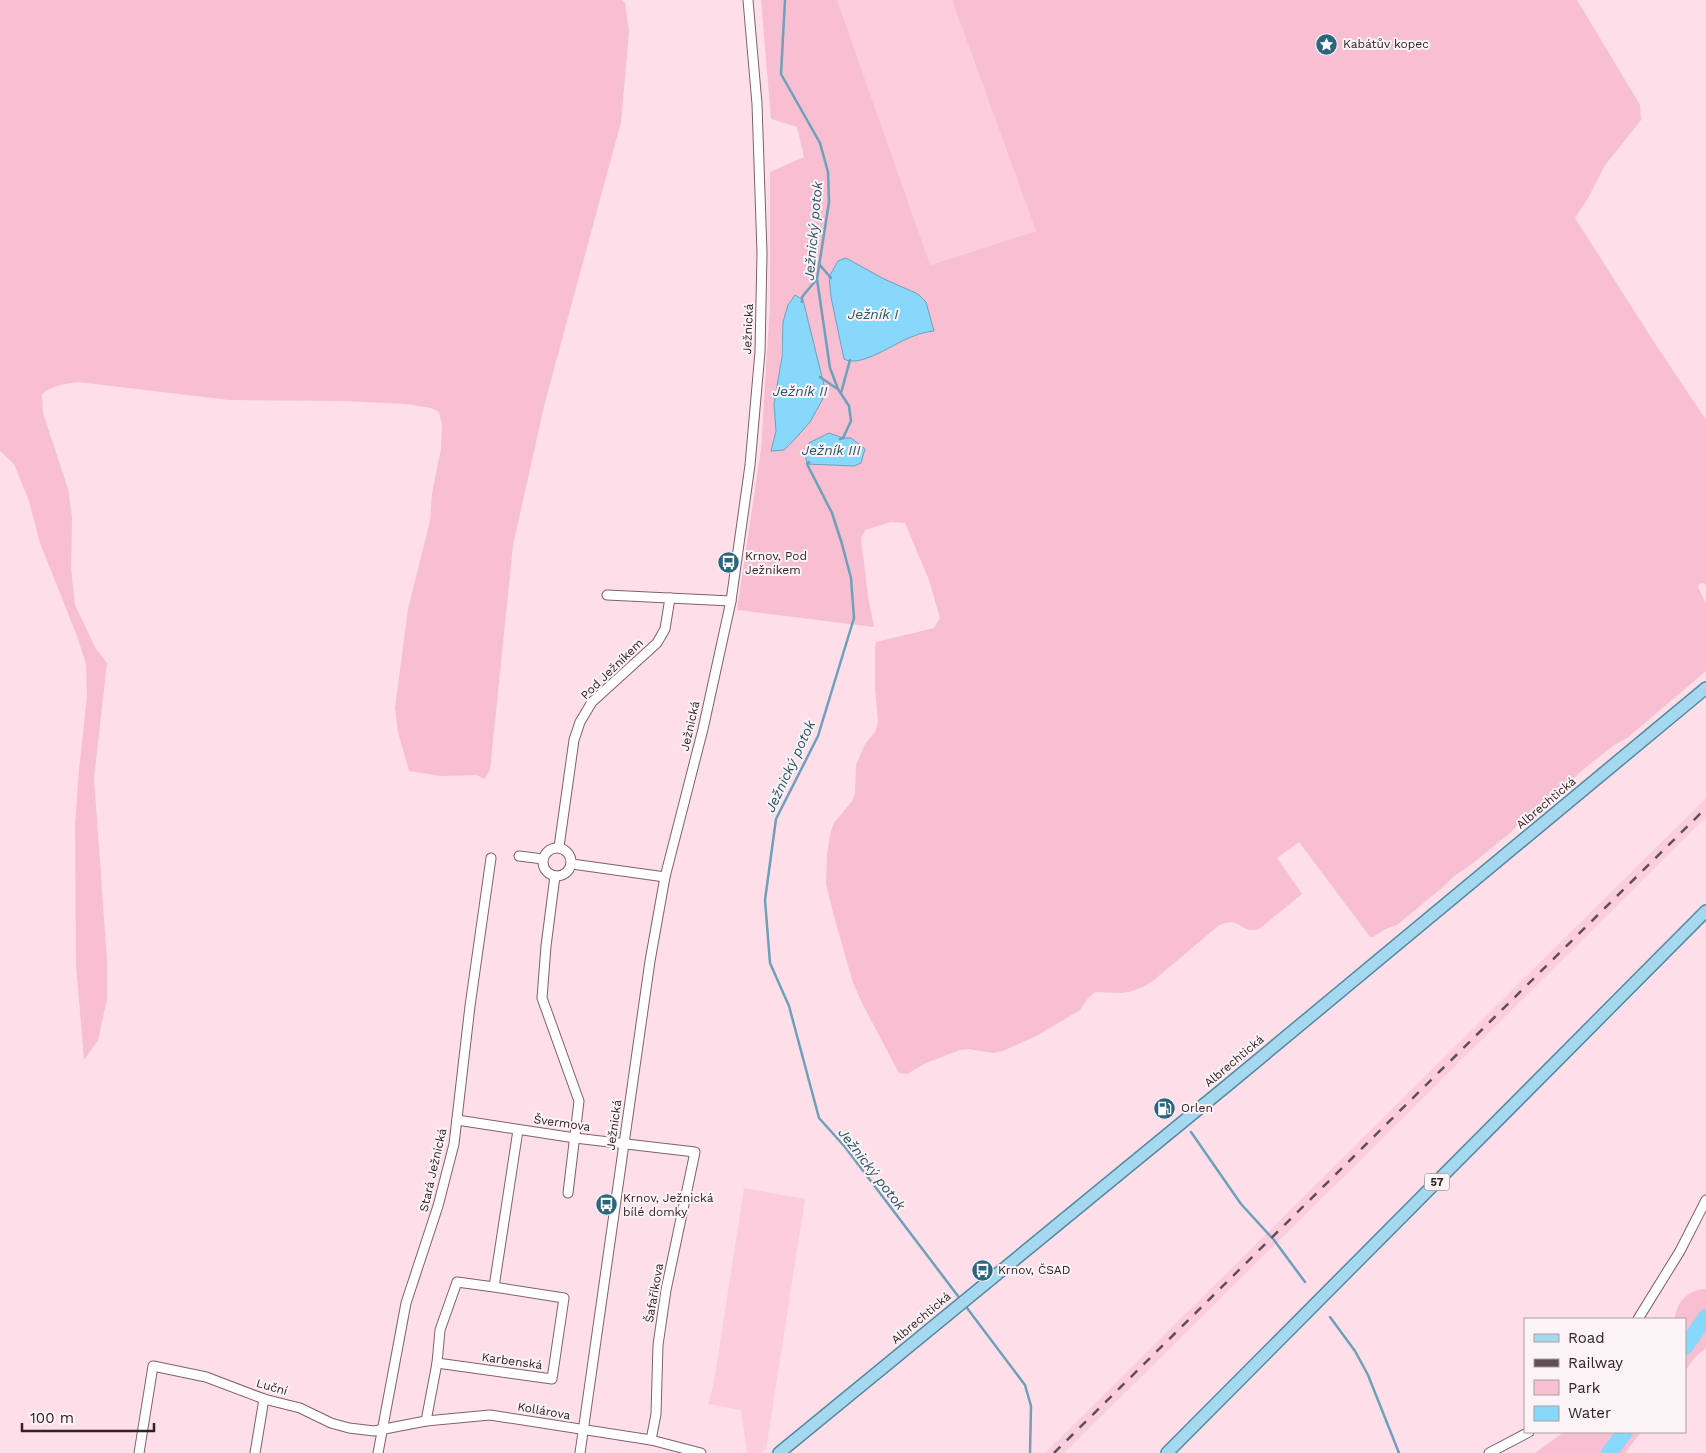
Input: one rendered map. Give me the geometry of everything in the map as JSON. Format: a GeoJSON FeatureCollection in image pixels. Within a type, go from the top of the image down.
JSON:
{"type":"FeatureCollection","features":[{"type":"Feature","properties":{"kind":"main road","name":"Albrechtická"},"geometry":{"type":"LineString","coordinates":[[779,1453],[1706,688]]}},
{"type":"Feature","properties":{"kind":"main road","name":"57"},"geometry":{"type":"LineString","coordinates":[[1167,1453],[1706,911]]}},
{"type":"Feature","properties":{"kind":"street","name":"Ježnická"},"geometry":{"type":"LineString","coordinates":[[580,1453],[650,960],[665,877],[703,729],[731,602],[750,465],[760,343],[762,253],[757,104],[748,0]]}},
{"type":"Feature","properties":{"kind":"street"},"geometry":{"type":"LineString","coordinates":[[607,594],[731,602]]}},
{"type":"Feature","properties":{"kind":"street","name":"Pod Ježníkem"},"geometry":{"type":"LineString","coordinates":[[559,847],[574,740],[580,722],[598,697],[657,643],[665,629],[670,598]]}},
{"type":"Feature","properties":{"kind":"street"},"geometry":{"type":"LineString","coordinates":[[559,847],[566,850],[571,856],[572,864],[562,876],[555,876],[547,873],[543,866],[543,858],[546,852],[552,848],[559,847]]}},
{"type":"Feature","properties":{"kind":"street"},"geometry":{"type":"LineString","coordinates":[[519,856],[543,858]]}},
{"type":"Feature","properties":{"kind":"street","name":"Stará Ježnická"},"geometry":{"type":"LineString","coordinates":[[378,1453],[406,1303],[438,1206],[454,1144],[491,858]]}},
{"type":"Feature","properties":{"kind":"street"},"geometry":{"type":"LineString","coordinates":[[572,864],[665,877]]}},
{"type":"Feature","properties":{"kind":"street"},"geometry":{"type":"LineString","coordinates":[[555,876],[546,946],[542,998],[579,1101],[568,1193]]}},
{"type":"Feature","properties":{"kind":"street","name":"Švermova"},"geometry":{"type":"LineString","coordinates":[[457,1120],[575,1138],[695,1152]]}},
{"type":"Feature","properties":{"kind":"street"},"geometry":{"type":"LineString","coordinates":[[494,1287],[518,1130]]}},
{"type":"Feature","properties":{"kind":"street","name":"Šafaříkova"},"geometry":{"type":"LineString","coordinates":[[651,1440],[656,1414],[658,1345],[666,1290],[695,1152]]}},
{"type":"Feature","properties":{"kind":"street"},"geometry":{"type":"LineString","coordinates":[[1639,1318],[1680,1252],[1706,1200]]}},
{"type":"Feature","properties":{"kind":"street","name":"Karbenská"},"geometry":{"type":"LineString","coordinates":[[426,1421],[437,1363],[440,1330],[457,1282],[564,1298],[552,1379],[437,1363]]}},
{"type":"Feature","properties":{"kind":"street","name":"Luční"},"geometry":{"type":"LineString","coordinates":[[139,1453],[153,1366],[206,1377],[264,1399],[300,1408],[343,1427],[368,1431],[382,1429]]}},
{"type":"Feature","properties":{"kind":"street"},"geometry":{"type":"LineString","coordinates":[[255,1453],[264,1399]]}},
{"type":"Feature","properties":{"kind":"street","name":"Kollárova"},"geometry":{"type":"LineString","coordinates":[[382,1429],[426,1421],[490,1415],[651,1440],[701,1453]]}},
{"type":"Feature","properties":{"kind":"street"},"geometry":{"type":"LineString","coordinates":[[1489,1453],[1526,1433]]}},
{"type":"Feature","properties":{"kind":"shaded area"},"geometry":{"type":"Polygon","coordinates":[[[837,0],[952,0],[1036,231],[929,265],[837,0]]]}},
{"type":"Feature","properties":{"kind":"shaded area"},"geometry":{"type":"Polygon","coordinates":[[[1706,798],[1706,817],[1401,1120],[1064,1453],[1045,1453],[1706,798]]]}},
{"type":"Feature","properties":{"kind":"shaded area"},"geometry":{"type":"Polygon","coordinates":[[[744,1188],[805,1199],[766,1449],[760,1453],[747,1453],[741,1410],[708,1404],[714,1382],[744,1188]]]}},
{"type":"Feature","properties":{"kind":"green space"},"geometry":{"type":"Polygon","coordinates":[[[0,0],[622,0],[625,3],[629,32],[621,122],[545,402],[513,545],[490,770],[484,779],[477,775],[441,776],[409,771],[398,732],[395,708],[408,609],[430,521],[432,493],[441,449],[442,424],[439,412],[431,408],[406,404],[346,401],[229,400],[78,382],[63,384],[42,394],[43,413],[68,489],[72,517],[71,569],[75,605],[96,649],[107,663],[94,778],[107,961],[107,999],[98,1040],[84,1060],[76,964],[75,825],[87,696],[86,664],[77,636],[40,543],[29,501],[14,464],[0,451],[0,0]]]}},
{"type":"Feature","properties":{"kind":"green space"},"geometry":{"type":"Polygon","coordinates":[[[761,0],[837,0],[930,265],[1036,231],[952,0],[1577,0],[1640,105],[1641,120],[1605,165],[1575,218],[1706,420],[1706,585],[1704,583],[1699,584],[1698,587],[1706,604],[1706,671],[1627,738],[1614,745],[1579,773],[1553,800],[1532,815],[1525,817],[1510,833],[1453,877],[1397,925],[1385,929],[1373,937],[1370,937],[1299,842],[1277,858],[1302,894],[1259,929],[1248,929],[1231,922],[1218,926],[1154,980],[1143,987],[1121,993],[1095,992],[1088,998],[1080,1010],[1036,1036],[1003,1051],[993,1053],[969,1049],[960,1050],[926,1063],[907,1074],[899,1073],[853,983],[826,884],[827,854],[834,823],[852,801],[855,794],[856,765],[865,744],[875,732],[878,723],[875,684],[876,642],[934,628],[940,618],[929,580],[905,523],[891,522],[865,530],[861,538],[868,597],[874,627],[737,610],[761,449],[770,305],[770,172],[804,157],[797,127],[771,119],[761,0]],[[884,279],[849,362],[873,356],[914,336],[934,331],[926,302],[918,294],[884,279]],[[803,300],[783,322],[776,431],[772,451],[810,422],[826,393],[803,300]]]}},
{"type":"Feature","properties":{"kind":"green space"},"geometry":{"type":"Polygon","coordinates":[[[1706,1289],[1706,1348],[1695,1357],[1686,1370],[1686,1318],[1675,1318],[1676,1313],[1684,1298],[1694,1291],[1706,1289]]]}},
{"type":"Feature","properties":{"kind":"green space"},"geometry":{"type":"Polygon","coordinates":[[[1563,1433],[1640,1433],[1625,1453],[1535,1453],[1563,1433]]]}},
{"type":"Feature","properties":{"kind":"water","name":"Ježník I"},"geometry":{"type":"Polygon","coordinates":[[[846,258],[884,279],[918,294],[926,302],[934,331],[916,335],[869,357],[851,361],[844,359],[831,297],[829,277],[838,261],[846,258]]]}},
{"type":"Feature","properties":{"kind":"water","name":"Ježník II"},"geometry":{"type":"Polygon","coordinates":[[[795,295],[803,300],[826,393],[810,422],[795,439],[784,450],[771,451],[776,431],[774,404],[782,357],[783,322],[788,305],[795,295]]]}},
{"type":"Feature","properties":{"kind":"water","name":"Ježník III"},"geometry":{"type":"Polygon","coordinates":[[[829,433],[843,438],[851,438],[865,449],[861,463],[854,466],[807,464],[805,452],[809,443],[829,433]]]}},
{"type":"Feature","properties":{"kind":"waterway","name":"Ježnický potok"},"geometry":{"type":"LineString","coordinates":[[785,0],[781,74],[820,143],[828,172],[829,202],[817,279],[830,368],[838,389],[849,406],[851,421],[843,438],[840,439]]}},
{"type":"Feature","properties":{"kind":"waterway"},"geometry":{"type":"LineString","coordinates":[[819,264],[831,278]]}},
{"type":"Feature","properties":{"kind":"waterway"},"geometry":{"type":"LineString","coordinates":[[802,302],[802,297],[817,279]]}},
{"type":"Feature","properties":{"kind":"waterway"},"geometry":{"type":"LineString","coordinates":[[841,393],[850,360]]}},
{"type":"Feature","properties":{"kind":"waterway"},"geometry":{"type":"LineString","coordinates":[[820,377],[836,388]]}},
{"type":"Feature","properties":{"kind":"waterway","name":"Ježnický potok"},"geometry":{"type":"LineString","coordinates":[[809,462],[807,464],[832,513],[842,544],[851,578],[854,618],[818,736],[776,819],[765,900],[770,963],[789,1006],[819,1118],[845,1147],[961,1300]]}},
{"type":"Feature","properties":{"kind":"waterway"},"geometry":{"type":"LineString","coordinates":[[1191,1132],[1241,1204],[1274,1240],[1305,1282]]}},
{"type":"Feature","properties":{"kind":"waterway","name":"Ježnický potok"},"geometry":{"type":"LineString","coordinates":[[964,1304],[1025,1385],[1031,1406],[1030,1453]]}},
{"type":"Feature","properties":{"kind":"waterway"},"geometry":{"type":"LineString","coordinates":[[1330,1317],[1355,1351],[1368,1375],[1399,1453]]}},
{"type":"Feature","properties":{"kind":"waterway"},"geometry":{"type":"LineString","coordinates":[[1686,1346],[1706,1317]]}},
{"type":"Feature","properties":{"kind":"waterway"},"geometry":{"type":"LineString","coordinates":[[1609,1453],[1624,1433]]}},
{"type":"Feature","properties":{"kind":"railway"},"geometry":{"type":"LineString","coordinates":[[1054,1453],[1706,808]]}},
{"type":"Feature","properties":{"kind":"place","name":"Kabátův kopec"},"geometry":{"type":"Point","coordinates":[1327,44]}},
{"type":"Feature","properties":{"kind":"place","name":"Krnov, Pod Ježníkem"},"geometry":{"type":"Point","coordinates":[729,563]}},
{"type":"Feature","properties":{"kind":"place","name":"Orlen"},"geometry":{"type":"Point","coordinates":[1165,1108]}},
{"type":"Feature","properties":{"kind":"place","name":"Krnov, Ježnická bílé domky"},"geometry":{"type":"Point","coordinates":[607,1205]}},
{"type":"Feature","properties":{"kind":"place","name":"Krnov, ČSAD"},"geometry":{"type":"Point","coordinates":[982,1270]}}]}
